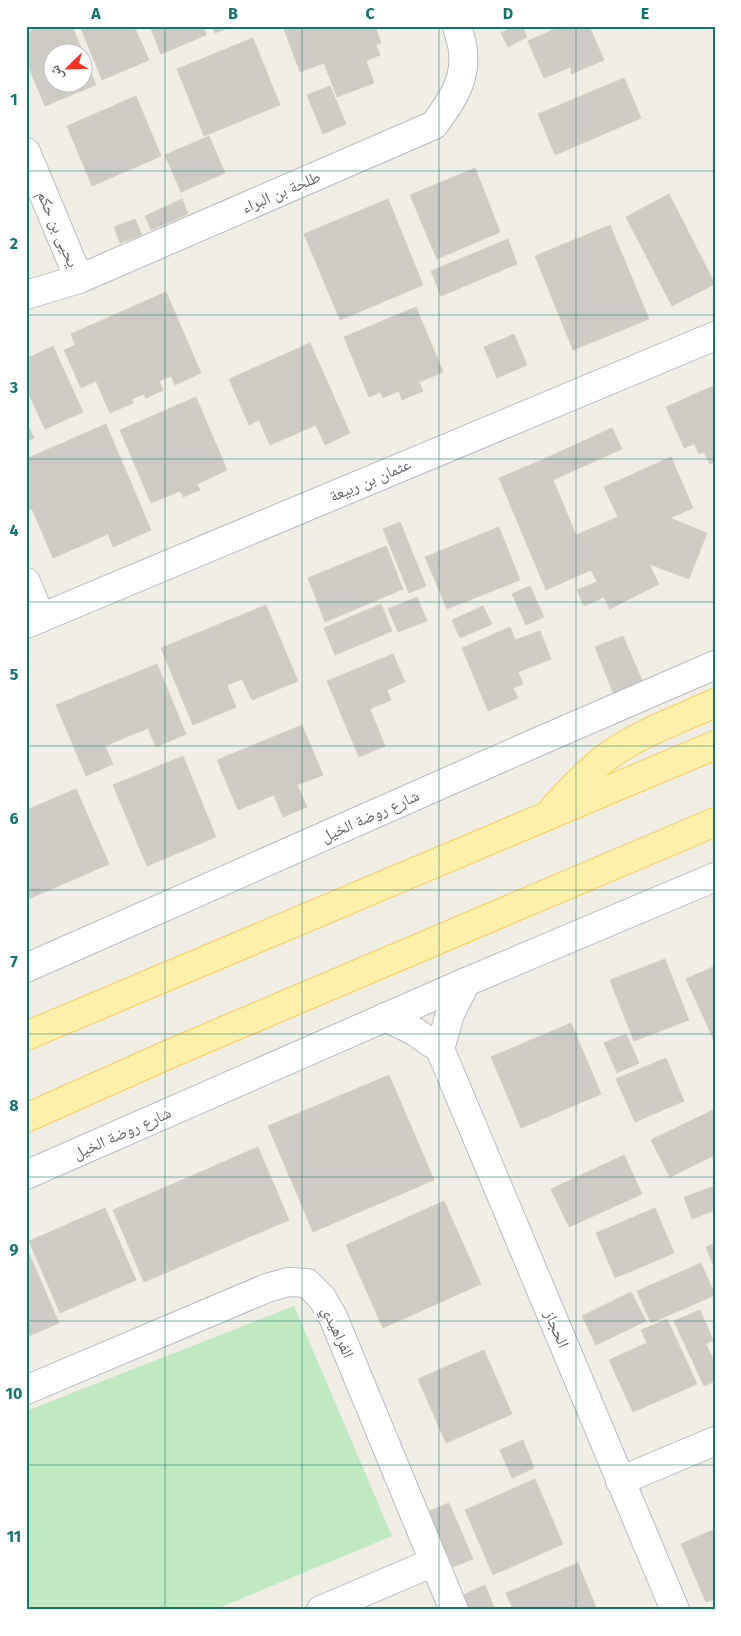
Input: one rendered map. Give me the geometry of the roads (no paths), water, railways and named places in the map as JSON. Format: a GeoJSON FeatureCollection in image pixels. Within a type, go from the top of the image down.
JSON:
{"type":"FeatureCollection","features":[{"type":"Feature","properties":{"kind":"main road"},"geometry":{"type":"LineString","coordinates":[[547,816],[587,773],[610,755],[643,736],[715,703]]}},
{"type":"Feature","properties":{"kind":"main road"},"geometry":{"type":"LineString","coordinates":[[26,1036],[715,745]]}},
{"type":"Feature","properties":{"kind":"main road"},"geometry":{"type":"LineString","coordinates":[[26,1118],[174,1052],[715,822]]}},
{"type":"Feature","properties":{"kind":"street","name":"طلحة بن البراء"},"geometry":{"type":"LineString","coordinates":[[26,295],[79,279],[434,125],[450,103],[461,83],[464,54],[458,26]]}},
{"type":"Feature","properties":{"kind":"street","name":"يحيى بن حكم"},"geometry":{"type":"LineString","coordinates":[[26,152],[79,279]]}},
{"type":"Feature","properties":{"kind":"street","name":"عثمان بن ربيعة"},"geometry":{"type":"LineString","coordinates":[[34,621],[715,336]]}},
{"type":"Feature","properties":{"kind":"street"},"geometry":{"type":"LineString","coordinates":[[26,582],[34,621]]}},
{"type":"Feature","properties":{"kind":"street","name":"شارع روضة الخيل"},"geometry":{"type":"LineString","coordinates":[[26,968],[715,665]]}},
{"type":"Feature","properties":{"kind":"street","name":"شارع روضة الخيل"},"geometry":{"type":"LineString","coordinates":[[26,1175],[466,982],[715,877]]}},
{"type":"Feature","properties":{"kind":"street"},"geometry":{"type":"LineString","coordinates":[[385,1018],[414,1031],[440,1049],[450,1014],[466,982]]}},
{"type":"Feature","properties":{"kind":"street","name":"الحجاز"},"geometry":{"type":"LineString","coordinates":[[440,1049],[675,1610]]}},
{"type":"Feature","properties":{"kind":"street","name":"الفراهيدي"},"geometry":{"type":"LineString","coordinates":[[26,1390],[267,1288],[288,1282],[307,1283],[322,1298],[333,1317],[454,1610]]}},
{"type":"Feature","properties":{"kind":"street"},"geometry":{"type":"LineString","coordinates":[[620,1481],[715,1441]]}},
{"type":"Feature","properties":{"kind":"street"},"geometry":{"type":"LineString","coordinates":[[321,1610],[434,1562]]}}]}
